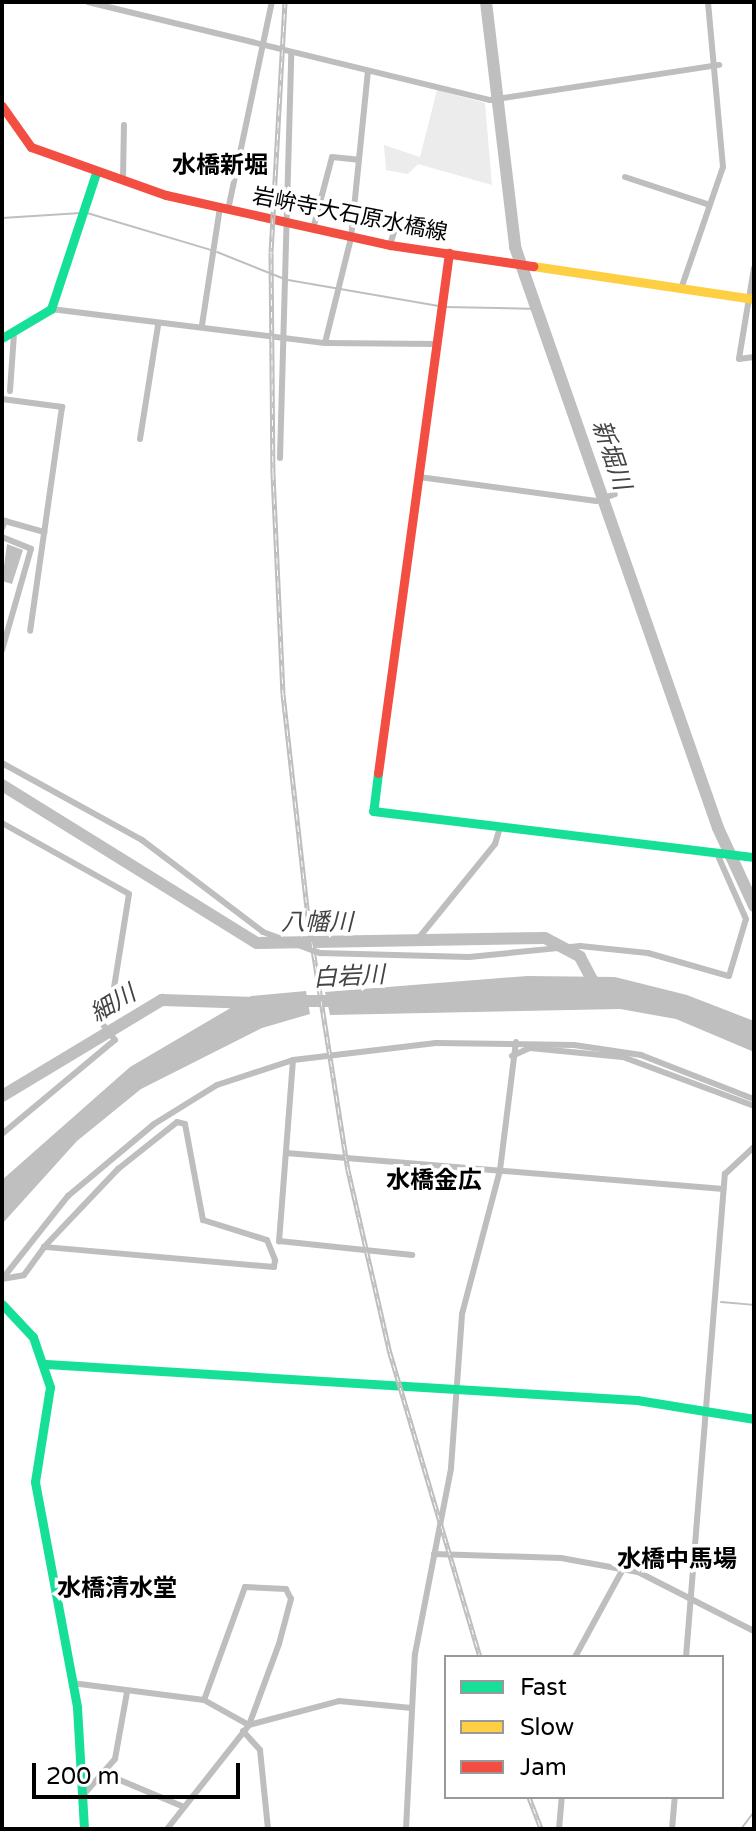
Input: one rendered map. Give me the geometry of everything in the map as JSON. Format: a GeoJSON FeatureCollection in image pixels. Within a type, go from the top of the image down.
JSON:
{"type":"FeatureCollection","features":[{"type":"Feature","properties":{"kind":"street"},"geometry":{"type":"LineString","coordinates":[[88,2],[490,100],[719,65]]}},
{"type":"Feature","properties":{"kind":"street"},"geometry":{"type":"LineString","coordinates":[[202,325],[224,209],[272,2]]}},
{"type":"Feature","properties":{"kind":"street"},"geometry":{"type":"LineString","coordinates":[[682,286],[723,167],[719,65],[708,2]]}},
{"type":"Feature","properties":{"kind":"street"},"geometry":{"type":"LineString","coordinates":[[280,458],[282,222],[291,52]]}},
{"type":"Feature","properties":{"kind":"street"},"geometry":{"type":"LineString","coordinates":[[325,343],[351,238],[368,71]]}},
{"type":"Feature","properties":{"kind":"street","name":"岩峅寺大石原水橋線"},"geometry":{"type":"LineString","coordinates":[[2,106],[31,147],[122,182],[224,209],[390,245],[750,298]]}},
{"type":"Feature","properties":{"kind":"street"},"geometry":{"type":"LineString","coordinates":[[122,182],[124,125]]}},
{"type":"Feature","properties":{"kind":"street"},"geometry":{"type":"LineString","coordinates":[[313,229],[332,157],[359,160]]}},
{"type":"Feature","properties":{"kind":"street"},"geometry":{"type":"LineString","coordinates":[[2,338],[14,334],[51,309],[96,173]]}},
{"type":"Feature","properties":{"kind":"street"},"geometry":{"type":"LineString","coordinates":[[625,177],[710,205]]}},
{"type":"Feature","properties":{"kind":"street"},"geometry":{"type":"LineString","coordinates":[[390,245],[398,219]]}},
{"type":"Feature","properties":{"kind":"street"},"geometry":{"type":"LineString","coordinates":[[449,253],[373,811],[722,858],[754,857]]}},
{"type":"Feature","properties":{"kind":"street"},"geometry":{"type":"LineString","coordinates":[[754,268],[739,359],[754,357]]}},
{"type":"Feature","properties":{"kind":"street"},"geometry":{"type":"LineString","coordinates":[[51,309],[158,325],[202,325],[325,343],[436,344]]}},
{"type":"Feature","properties":{"kind":"street"},"geometry":{"type":"LineString","coordinates":[[140,439],[158,325]]}},
{"type":"Feature","properties":{"kind":"street"},"geometry":{"type":"LineString","coordinates":[[10,391],[14,334]]}},
{"type":"Feature","properties":{"kind":"street"},"geometry":{"type":"LineString","coordinates":[[2,399],[62,407],[30,631]]}},
{"type":"Feature","properties":{"kind":"street"},"geometry":{"type":"LineString","coordinates":[[419,477],[596,501],[615,494]]}},
{"type":"Feature","properties":{"kind":"street"},"geometry":{"type":"LineString","coordinates":[[2,528],[5,521],[44,532]]}},
{"type":"Feature","properties":{"kind":"street"},"geometry":{"type":"LineString","coordinates":[[2,537],[31,549],[2,631],[2,650]]}},
{"type":"Feature","properties":{"kind":"street"},"geometry":{"type":"LineString","coordinates":[[2,763],[142,840],[263,932],[320,953],[469,957],[580,946],[648,953],[729,976],[746,919],[722,858]]}},
{"type":"Feature","properties":{"kind":"street"},"geometry":{"type":"LineString","coordinates":[[2,823],[129,894],[114,988]]}},
{"type":"Feature","properties":{"kind":"street"},"geometry":{"type":"LineString","coordinates":[[417,940],[495,844],[500,828]]}},
{"type":"Feature","properties":{"kind":"street"},"geometry":{"type":"LineString","coordinates":[[2,1134],[115,1040],[98,1018]]}},
{"type":"Feature","properties":{"kind":"street"},"geometry":{"type":"LineString","coordinates":[[406,1829],[412,1708],[458,1387],[467,1278],[500,1170],[516,1042]]}},
{"type":"Feature","properties":{"kind":"street"},"geometry":{"type":"LineString","coordinates":[[2,1278],[68,1196],[154,1124],[217,1085],[293,1060],[516,1042],[641,1055],[754,1099]]}},
{"type":"Feature","properties":{"kind":"street"},"geometry":{"type":"LineString","coordinates":[[512,1056],[530,1048],[623,1057],[754,1106]]}},
{"type":"Feature","properties":{"kind":"street"},"geometry":{"type":"LineString","coordinates":[[293,1060],[282,1245],[412,1255]]}},
{"type":"Feature","properties":{"kind":"street"},"geometry":{"type":"LineString","coordinates":[[2,1278],[24,1275],[44,1247],[118,1169],[177,1122],[185,1124],[203,1220],[267,1240],[275,1260],[274,1267],[44,1247]]}},
{"type":"Feature","properties":{"kind":"street"},"geometry":{"type":"LineString","coordinates":[[686,1655],[724,1189],[728,1169],[754,1147]]}},
{"type":"Feature","properties":{"kind":"street"},"geometry":{"type":"LineString","coordinates":[[286,1153],[724,1189]]}},
{"type":"Feature","properties":{"kind":"street"},"geometry":{"type":"LineString","coordinates":[[2,1304],[33,1337],[46,1364],[51,1398],[35,1482],[72,1683],[85,1793],[84,1829]]}},
{"type":"Feature","properties":{"kind":"street"},"geometry":{"type":"LineString","coordinates":[[46,1364],[458,1387],[706,1409],[754,1419]]}},
{"type":"Feature","properties":{"kind":"street"},"geometry":{"type":"LineString","coordinates":[[434,1554],[561,1558],[623,1569],[754,1631]]}},
{"type":"Feature","properties":{"kind":"street"},"geometry":{"type":"LineString","coordinates":[[576,1655],[623,1569]]}},
{"type":"Feature","properties":{"kind":"street"},"geometry":{"type":"LineString","coordinates":[[167,1829],[246,1728],[279,1644],[291,1599],[286,1589],[245,1587],[204,1700]]}},
{"type":"Feature","properties":{"kind":"street"},"geometry":{"type":"LineString","coordinates":[[72,1683],[204,1700],[246,1728],[260,1750],[268,1829]]}},
{"type":"Feature","properties":{"kind":"street"},"geometry":{"type":"LineString","coordinates":[[85,1793],[115,1759],[127,1692]]}},
{"type":"Feature","properties":{"kind":"street"},"geometry":{"type":"LineString","coordinates":[[246,1728],[339,1701],[412,1708]]}},
{"type":"Feature","properties":{"kind":"street"},"geometry":{"type":"LineString","coordinates":[[103,1773],[182,1806]]}},
{"type":"Feature","properties":{"kind":"street"},"geometry":{"type":"LineString","coordinates":[[559,1829],[562,1799]]}},
{"type":"Feature","properties":{"kind":"street"},"geometry":{"type":"LineString","coordinates":[[672,1829],[675,1799]]}},
{"type":"Feature","properties":{"kind":"shaded area"},"geometry":{"type":"Polygon","coordinates":[[[437,90],[485,103],[492,185],[418,164],[408,174],[386,170],[384,145],[420,157],[437,90]]]}},
{"type":"Feature","properties":{"kind":"shaded area"},"geometry":{"type":"Polygon","coordinates":[[[7,544],[23,550],[12,584],[2,581],[7,544]]]}},
{"type":"Feature","properties":{"kind":"shaded area"},"geometry":{"type":"Polygon","coordinates":[[[527,976],[615,977],[687,995],[754,1021],[754,1052],[676,1019],[620,1009],[330,1015],[325,992],[527,976]]]}},
{"type":"Feature","properties":{"kind":"shaded area"},"geometry":{"type":"Polygon","coordinates":[[[306,991],[310,1014],[262,1028],[141,1089],[77,1141],[2,1224],[2,1180],[130,1067],[251,996],[306,991]]]}},
{"type":"Feature","properties":{"kind":"waterway","name":"新堀川"},"geometry":{"type":"LineString","coordinates":[[486,2],[515,247],[718,828],[754,906]]}},
{"type":"Feature","properties":{"kind":"waterway"},"geometry":{"type":"LineString","coordinates":[[2,218],[81,213]]}},
{"type":"Feature","properties":{"kind":"waterway"},"geometry":{"type":"LineString","coordinates":[[87,213],[211,250]]}},
{"type":"Feature","properties":{"kind":"waterway"},"geometry":{"type":"LineString","coordinates":[[217,252],[282,278]]}},
{"type":"Feature","properties":{"kind":"waterway"},"geometry":{"type":"LineString","coordinates":[[288,280],[439,306]]}},
{"type":"Feature","properties":{"kind":"waterway"},"geometry":{"type":"LineString","coordinates":[[445,307],[539,309]]}},
{"type":"Feature","properties":{"kind":"waterway","name":"八幡川"},"geometry":{"type":"LineString","coordinates":[[2,785],[257,943],[545,938],[580,957],[599,992]]}},
{"type":"Feature","properties":{"kind":"waterway","name":"細川"},"geometry":{"type":"LineString","coordinates":[[2,1096],[162,1000],[255,1003]]}},
{"type":"Feature","properties":{"kind":"waterway","name":"白岩川"},"geometry":{"type":"LineString","coordinates":[[291,1001],[341,1001]]}},
{"type":"Feature","properties":{"kind":"waterway"},"geometry":{"type":"LineString","coordinates":[[721,1302],[754,1305]]}},
{"type":"Feature","properties":{"kind":"waterway"},"geometry":{"type":"LineString","coordinates":[[741,1829],[754,1812]]}},
{"type":"Feature","properties":{"kind":"railway"},"geometry":{"type":"LineString","coordinates":[[285,2],[271,252],[273,474],[283,694],[308,918],[348,1170],[390,1353],[479,1655]]}},
{"type":"Feature","properties":{"kind":"railway"},"geometry":{"type":"LineString","coordinates":[[530,1799],[541,1829]]}},
{"type":"Feature","properties":{"kind":"traffic: fast"},"geometry":{"type":"LineString","coordinates":[[2,338],[51,309],[96,173]]}},
{"type":"Feature","properties":{"kind":"traffic: fast"},"geometry":{"type":"LineString","coordinates":[[378,773],[373,811],[754,857]]}},
{"type":"Feature","properties":{"kind":"traffic: fast"},"geometry":{"type":"LineString","coordinates":[[2,1304],[33,1337],[50,1387],[35,1482],[77,1707],[84,1829]]}},
{"type":"Feature","properties":{"kind":"traffic: fast"},"geometry":{"type":"LineString","coordinates":[[46,1364],[637,1400],[754,1419]]}},
{"type":"Feature","properties":{"kind":"traffic: slow"},"geometry":{"type":"LineString","coordinates":[[533,266],[754,299]]}},
{"type":"Feature","properties":{"kind":"traffic: jam"},"geometry":{"type":"LineString","coordinates":[[2,106],[31,147],[166,195],[390,245],[533,266]]}},
{"type":"Feature","properties":{"kind":"traffic: jam"},"geometry":{"type":"LineString","coordinates":[[378,773],[449,253]]}},
{"type":"Feature","properties":{"kind":"district","name":"水橋新堀"},"geometry":{"type":"Point","coordinates":[220,166]}},
{"type":"Feature","properties":{"kind":"district","name":"水橋金広"},"geometry":{"type":"Point","coordinates":[434,1181]}},
{"type":"Feature","properties":{"kind":"district","name":"水橋中馬場"},"geometry":{"type":"Point","coordinates":[677,1560]}},
{"type":"Feature","properties":{"kind":"district","name":"水橋清水堂"},"geometry":{"type":"Point","coordinates":[117,1589]}}]}
